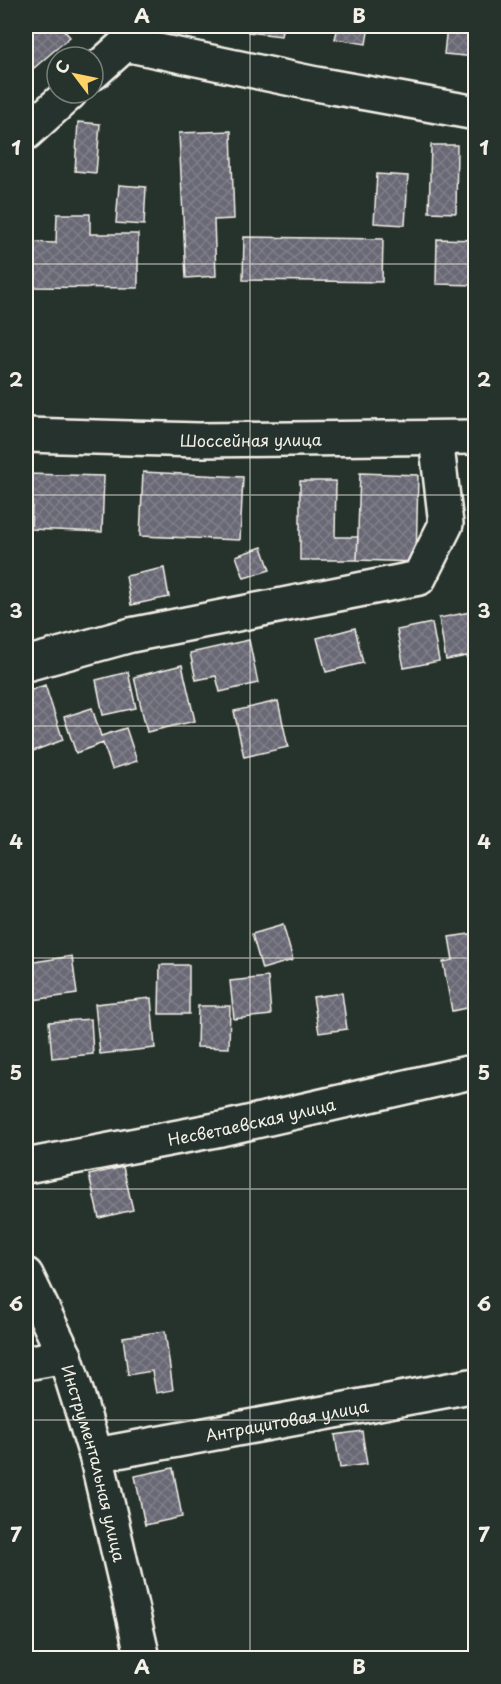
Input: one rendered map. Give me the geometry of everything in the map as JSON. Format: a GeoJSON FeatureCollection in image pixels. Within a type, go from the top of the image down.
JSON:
{"type":"FeatureCollection","features":[{"type":"Feature","properties":{"kind":"street"},"geometry":{"type":"LineString","coordinates":[[105,62],[135,35],[316,84],[476,113]]}},
{"type":"Feature","properties":{"kind":"street"},"geometry":{"type":"LineString","coordinates":[[26,133],[57,105]]}},
{"type":"Feature","properties":{"kind":"street","name":"Шоссейная улица"},"geometry":{"type":"LineString","coordinates":[[26,435],[199,440],[476,437]]}},
{"type":"Feature","properties":{"kind":"street"},"geometry":{"type":"LineString","coordinates":[[26,664],[131,634],[419,578],[446,524],[436,438]]}},
{"type":"Feature","properties":{"kind":"street","name":"Несветаевская улица"},"geometry":{"type":"LineString","coordinates":[[26,1166],[221,1129],[476,1071]]}},
{"type":"Feature","properties":{"kind":"street","name":"Инструментальная улица"},"geometry":{"type":"LineString","coordinates":[[26,1275],[64,1356],[96,1455],[143,1659]]}},
{"type":"Feature","properties":{"kind":"street"},"geometry":{"type":"LineString","coordinates":[[26,1363],[64,1356]]}},
{"type":"Feature","properties":{"kind":"street","name":"Антрацитовая улица"},"geometry":{"type":"LineString","coordinates":[[96,1455],[476,1385]]}},
{"type":"Feature","properties":{"kind":"building"},"geometry":{"type":"Polygon","coordinates":[[[26,26],[60,26],[70,37],[61,45],[45,45],[45,59],[34,68],[26,59],[26,26]]]}},
{"type":"Feature","properties":{"kind":"building"},"geometry":{"type":"Polygon","coordinates":[[[248,26],[283,26],[281,36],[248,32],[248,26]]]}},
{"type":"Feature","properties":{"kind":"building"},"geometry":{"type":"Polygon","coordinates":[[[338,26],[369,26],[366,44],[335,39],[338,26]]]}},
{"type":"Feature","properties":{"kind":"building"},"geometry":{"type":"Polygon","coordinates":[[[447,26],[476,26],[476,57],[444,54],[447,26]]]}},
{"type":"Feature","properties":{"kind":"building"},"geometry":{"type":"Polygon","coordinates":[[[78,122],[100,124],[96,173],[75,171],[78,122]]]}},
{"type":"Feature","properties":{"kind":"building"},"geometry":{"type":"Polygon","coordinates":[[[231,131],[234,219],[214,220],[216,276],[186,278],[179,133],[231,131]]]}},
{"type":"Feature","properties":{"kind":"building"},"geometry":{"type":"Polygon","coordinates":[[[431,145],[457,145],[456,213],[429,212],[431,145]]]}},
{"type":"Feature","properties":{"kind":"building"},"geometry":{"type":"Polygon","coordinates":[[[377,174],[408,176],[405,225],[374,223],[377,174]]]}},
{"type":"Feature","properties":{"kind":"building"},"geometry":{"type":"Polygon","coordinates":[[[119,185],[146,187],[144,225],[116,223],[119,185]]]}},
{"type":"Feature","properties":{"kind":"building"},"geometry":{"type":"Polygon","coordinates":[[[57,214],[90,214],[90,234],[138,234],[138,288],[26,287],[26,242],[56,243],[57,214]]]}},
{"type":"Feature","properties":{"kind":"building"},"geometry":{"type":"Polygon","coordinates":[[[244,237],[383,239],[382,282],[243,280],[244,237]]]}},
{"type":"Feature","properties":{"kind":"building"},"geometry":{"type":"Polygon","coordinates":[[[437,239],[476,240],[476,285],[436,284],[437,239]]]}},
{"type":"Feature","properties":{"kind":"building"},"geometry":{"type":"Polygon","coordinates":[[[143,472],[243,477],[240,540],[140,536],[143,472]]]}},
{"type":"Feature","properties":{"kind":"building"},"geometry":{"type":"Polygon","coordinates":[[[360,473],[418,475],[416,562],[357,560],[360,473]]]}},
{"type":"Feature","properties":{"kind":"building"},"geometry":{"type":"Polygon","coordinates":[[[26,474],[104,476],[102,532],[31,529],[32,502],[26,502],[26,474]]]}},
{"type":"Feature","properties":{"kind":"building"},"geometry":{"type":"Polygon","coordinates":[[[300,481],[336,481],[335,537],[358,537],[357,560],[300,560],[300,481]]]}},
{"type":"Feature","properties":{"kind":"building"},"geometry":{"type":"Polygon","coordinates":[[[262,547],[270,570],[244,578],[236,556],[262,547]]]}},
{"type":"Feature","properties":{"kind":"building"},"geometry":{"type":"Polygon","coordinates":[[[164,568],[169,597],[131,605],[126,576],[164,568]]]}},
{"type":"Feature","properties":{"kind":"building"},"geometry":{"type":"Polygon","coordinates":[[[475,611],[476,705],[467,656],[446,660],[439,618],[475,611]]]}},
{"type":"Feature","properties":{"kind":"building"},"geometry":{"type":"Polygon","coordinates":[[[432,623],[439,661],[404,668],[397,630],[432,623]]]}},
{"type":"Feature","properties":{"kind":"building"},"geometry":{"type":"Polygon","coordinates":[[[355,628],[363,663],[326,672],[317,638],[355,628]]]}},
{"type":"Feature","properties":{"kind":"building"},"geometry":{"type":"Polygon","coordinates":[[[249,640],[258,683],[220,692],[216,676],[196,680],[190,653],[249,640]]]}},
{"type":"Feature","properties":{"kind":"building"},"geometry":{"type":"Polygon","coordinates":[[[182,665],[195,721],[147,732],[134,677],[182,665]]]}},
{"type":"Feature","properties":{"kind":"building"},"geometry":{"type":"Polygon","coordinates":[[[128,672],[136,708],[103,715],[96,680],[128,672]]]}},
{"type":"Feature","properties":{"kind":"building"},"geometry":{"type":"Polygon","coordinates":[[[45,685],[63,740],[33,751],[26,729],[26,692],[45,685]]]}},
{"type":"Feature","properties":{"kind":"building"},"geometry":{"type":"Polygon","coordinates":[[[278,701],[288,747],[244,757],[234,711],[278,701]]]}},
{"type":"Feature","properties":{"kind":"building"},"geometry":{"type":"Polygon","coordinates":[[[92,708],[101,736],[126,728],[137,761],[112,769],[103,743],[76,753],[64,717],[92,708]]]}},
{"type":"Feature","properties":{"kind":"building"},"geometry":{"type":"Polygon","coordinates":[[[283,925],[293,960],[262,969],[252,934],[283,925]]]}},
{"type":"Feature","properties":{"kind":"building"},"geometry":{"type":"Polygon","coordinates":[[[476,933],[476,1006],[452,1011],[443,962],[453,960],[449,937],[476,933]]]}},
{"type":"Feature","properties":{"kind":"building"},"geometry":{"type":"Polygon","coordinates":[[[72,956],[77,994],[33,1000],[28,963],[72,956]]]}},
{"type":"Feature","properties":{"kind":"building"},"geometry":{"type":"Polygon","coordinates":[[[160,965],[189,965],[189,1014],[159,1014],[160,965]]]}},
{"type":"Feature","properties":{"kind":"building"},"geometry":{"type":"Polygon","coordinates":[[[268,977],[271,1015],[234,1019],[230,981],[268,977]]]}},
{"type":"Feature","properties":{"kind":"building"},"geometry":{"type":"Polygon","coordinates":[[[342,993],[347,1029],[319,1033],[313,997],[342,993]]]}},
{"type":"Feature","properties":{"kind":"building"},"geometry":{"type":"Polygon","coordinates":[[[151,998],[155,1048],[100,1054],[95,1004],[151,998]]]}},
{"type":"Feature","properties":{"kind":"building"},"geometry":{"type":"Polygon","coordinates":[[[198,1006],[230,1006],[229,1048],[197,1047],[198,1006]]]}},
{"type":"Feature","properties":{"kind":"building"},"geometry":{"type":"Polygon","coordinates":[[[91,1019],[93,1054],[52,1058],[49,1022],[91,1019]]]}},
{"type":"Feature","properties":{"kind":"building"},"geometry":{"type":"Polygon","coordinates":[[[123,1167],[133,1210],[99,1218],[89,1175],[123,1167]]]}},
{"type":"Feature","properties":{"kind":"building"},"geometry":{"type":"Polygon","coordinates":[[[165,1331],[173,1390],[156,1393],[152,1371],[128,1375],[123,1337],[165,1331]]]}},
{"type":"Feature","properties":{"kind":"building"},"geometry":{"type":"Polygon","coordinates":[[[362,1431],[367,1464],[340,1468],[335,1435],[362,1431]]]}},
{"type":"Feature","properties":{"kind":"building"},"geometry":{"type":"Polygon","coordinates":[[[173,1468],[182,1517],[145,1525],[135,1476],[173,1468]]]}}]}
